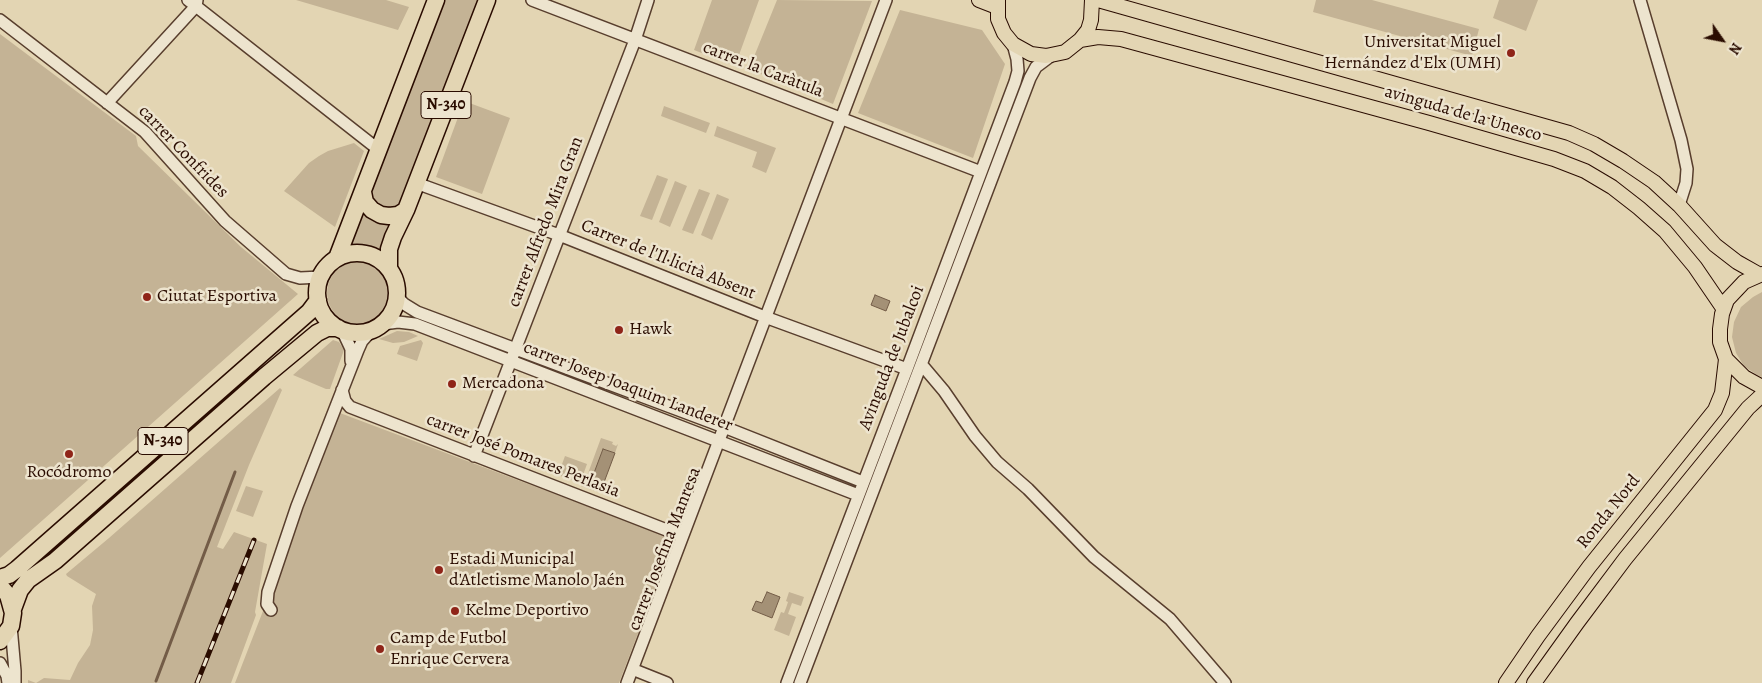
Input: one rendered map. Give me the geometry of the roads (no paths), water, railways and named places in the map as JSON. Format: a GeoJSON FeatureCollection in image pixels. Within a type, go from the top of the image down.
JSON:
{"type":"FeatureCollection","features":[{"type":"Feature","properties":{"kind":"highway","name":"N-340"},"geometry":{"type":"LineString","coordinates":[[320,277],[330,263],[337,258],[436,0]]}},
{"type":"Feature","properties":{"kind":"highway","name":"N-340"},"geometry":{"type":"LineString","coordinates":[[397,297],[396,282],[389,268],[389,249],[392,237],[406,210],[487,0]]}},
{"type":"Feature","properties":{"kind":"highway"},"geometry":{"type":"LineString","coordinates":[[363,192],[368,206],[381,215],[398,215],[406,210]]}},
{"type":"Feature","properties":{"kind":"highway"},"geometry":{"type":"LineString","coordinates":[[337,258],[355,253],[365,254],[374,256],[389,268]]}},
{"type":"Feature","properties":{"kind":"highway"},"geometry":{"type":"LineString","coordinates":[[320,277],[318,300],[321,310],[327,319],[340,329]]}},
{"type":"Feature","properties":{"kind":"highway"},"geometry":{"type":"LineString","coordinates":[[377,327],[392,311],[397,297]]}},
{"type":"Feature","properties":{"kind":"highway","name":"N-340"},"geometry":{"type":"LineString","coordinates":[[0,578],[18,569],[309,312],[318,300]]}},
{"type":"Feature","properties":{"kind":"highway","name":"N-340"},"geometry":{"type":"LineString","coordinates":[[0,641],[11,626],[13,609],[20,590],[28,580],[55,561],[264,377],[317,333],[327,328],[357,333],[377,327]]}},
{"type":"Feature","properties":{"kind":"highway"},"geometry":{"type":"LineString","coordinates":[[0,586],[8,596],[13,609]]}},
{"type":"Feature","properties":{"kind":"main road"},"geometry":{"type":"LineString","coordinates":[[979,0],[997,4],[998,19],[1004,33],[1013,44],[1031,54],[1052,55],[1065,52],[1080,40],[1088,30],[1092,20],[1092,0]]}},
{"type":"Feature","properties":{"kind":"main road","name":"avinguda de la Unesco"},"geometry":{"type":"LineString","coordinates":[[1098,0],[1569,133],[1594,144],[1654,182],[1715,245],[1737,262],[1761,274]]}},
{"type":"Feature","properties":{"kind":"main road","name":"avinguda de la Unesco"},"geometry":{"type":"LineString","coordinates":[[1080,40],[1098,37],[1116,38],[1429,123],[1554,159],[1585,171],[1612,187],[1665,232],[1695,268],[1723,308]]}},
{"type":"Feature","properties":{"kind":"main road"},"geometry":{"type":"LineString","coordinates":[[1761,274],[1744,282],[1727,300],[1723,308],[1720,342],[1726,359],[1744,377],[1762,387]]}},
{"type":"Feature","properties":{"kind":"main road","name":"Ronda Nord"},"geometry":{"type":"LineString","coordinates":[[1506,683],[1589,567],[1715,410],[1722,393],[1726,359]]}},
{"type":"Feature","properties":{"kind":"main road"},"geometry":{"type":"LineString","coordinates":[[1534,683],[1576,623],[1626,559],[1742,416],[1762,395]]}},
{"type":"Feature","properties":{"kind":"street","name":"carrer la Caràtula"},"geometry":{"type":"LineString","coordinates":[[532,0],[981,172]]}},
{"type":"Feature","properties":{"kind":"street","name":"carrer Alfredo Mira Gran"},"geometry":{"type":"LineString","coordinates":[[474,456],[635,40],[648,0]]}},
{"type":"Feature","properties":{"kind":"street"},"geometry":{"type":"LineString","coordinates":[[721,442],[724,427],[765,317],[886,0]]}},
{"type":"Feature","properties":{"kind":"street"},"geometry":{"type":"LineString","coordinates":[[1640,0],[1681,140],[1687,169],[1686,183],[1678,205]]}},
{"type":"Feature","properties":{"kind":"street"},"geometry":{"type":"LineString","coordinates":[[107,103],[193,2],[379,150]]}},
{"type":"Feature","properties":{"kind":"street","name":"carrer Confrides"},"geometry":{"type":"LineString","coordinates":[[0,20],[145,132],[225,221],[286,274],[300,278],[320,277]]}},
{"type":"Feature","properties":{"kind":"street","name":"Avinguda de Jubalcoi"},"geometry":{"type":"LineString","coordinates":[[787,683],[1018,71],[1013,44]]}},
{"type":"Feature","properties":{"kind":"street","name":"Avinguda de Jubalcoi"},"geometry":{"type":"LineString","coordinates":[[800,683],[1030,78],[1036,67],[1052,55]]}},
{"type":"Feature","properties":{"kind":"street","name":"Carrer de l'Il·licità Absent"},"geometry":{"type":"LineString","coordinates":[[416,184],[559,235],[765,317],[907,369]]}},
{"type":"Feature","properties":{"kind":"street","name":"carrer Josep Joaquim Landerer"},"geometry":{"type":"LineString","coordinates":[[397,297],[417,312],[512,356],[721,442],[858,495]]}},
{"type":"Feature","properties":{"kind":"street","name":"carrer Josep Joaquim Landerer"},"geometry":{"type":"LineString","coordinates":[[377,327],[398,322],[414,324],[724,427],[863,482]]}},
{"type":"Feature","properties":{"kind":"street"},"geometry":{"type":"LineString","coordinates":[[271,610],[267,604],[268,592],[297,506],[362,341],[377,327]]}},
{"type":"Feature","properties":{"kind":"street"},"geometry":{"type":"LineString","coordinates":[[340,329],[351,348],[344,386],[345,401],[350,407]]}},
{"type":"Feature","properties":{"kind":"street"},"geometry":{"type":"LineString","coordinates":[[922,365],[944,390],[975,436],[997,462],[1028,489],[1094,557],[1170,619],[1225,683]]}},
{"type":"Feature","properties":{"kind":"street"},"geometry":{"type":"LineString","coordinates":[[333,411],[343,407],[350,407]]}},
{"type":"Feature","properties":{"kind":"street","name":"carrer José Pomares Perlasia"},"geometry":{"type":"LineString","coordinates":[[350,407],[682,536]]}},
{"type":"Feature","properties":{"kind":"street","name":"carrer Josefina Manresa"},"geometry":{"type":"LineString","coordinates":[[626,683],[682,536],[721,442]]}},
{"type":"Feature","properties":{"kind":"street","name":"carrer Josefina Manresa"},"geometry":{"type":"LineString","coordinates":[[633,683],[721,442]]}},
{"type":"Feature","properties":{"kind":"street"},"geometry":{"type":"LineString","coordinates":[[11,626],[15,683]]}},
{"type":"Feature","properties":{"kind":"street"},"geometry":{"type":"LineString","coordinates":[[0,663],[7,676],[8,683]]}},
{"type":"Feature","properties":{"kind":"street"},"geometry":{"type":"LineString","coordinates":[[637,672],[668,683]]}},
{"type":"Feature","properties":{"kind":"waterway"},"geometry":{"type":"LineString","coordinates":[[156,681],[235,472]]}},
{"type":"Feature","properties":{"kind":"railway"},"geometry":{"type":"LineString","coordinates":[[197,683],[254,540]]}},
{"type":"Feature","properties":{"kind":"place","name":"Universitat Miguel Hernández d'Elx (UMH)"},"geometry":{"type":"Point","coordinates":[1511,53]}},
{"type":"Feature","properties":{"kind":"place","name":"Ciutat Esportiva"},"geometry":{"type":"Point","coordinates":[147,297]}},
{"type":"Feature","properties":{"kind":"place","name":"Hawk"},"geometry":{"type":"Point","coordinates":[619,330]}},
{"type":"Feature","properties":{"kind":"place","name":"Mercadona"},"geometry":{"type":"Point","coordinates":[452,384]}},
{"type":"Feature","properties":{"kind":"place","name":"Rocódromo"},"geometry":{"type":"Point","coordinates":[69,454]}},
{"type":"Feature","properties":{"kind":"place","name":"Estadi Municipal d'Atletisme Manolo Jaén"},"geometry":{"type":"Point","coordinates":[439,570]}},
{"type":"Feature","properties":{"kind":"place","name":"Kelme Deportivo"},"geometry":{"type":"Point","coordinates":[455,611]}},
{"type":"Feature","properties":{"kind":"place","name":"Camp de Futbol Enrique Cervera"},"geometry":{"type":"Point","coordinates":[380,649]}}]}
